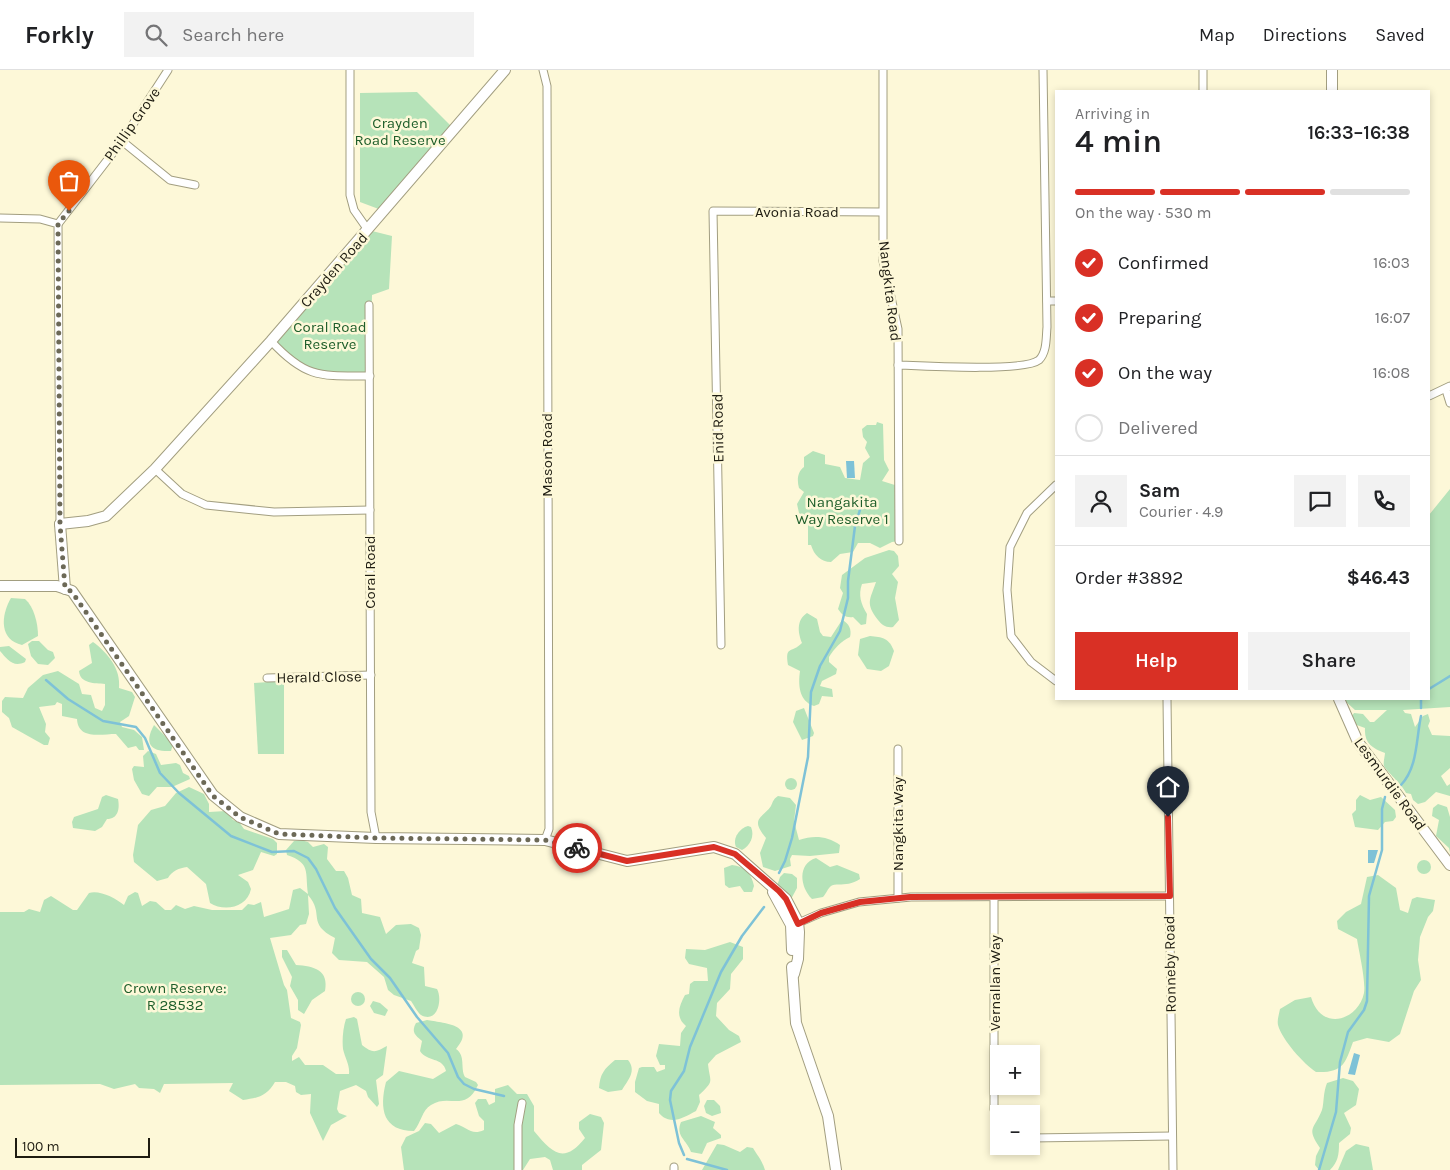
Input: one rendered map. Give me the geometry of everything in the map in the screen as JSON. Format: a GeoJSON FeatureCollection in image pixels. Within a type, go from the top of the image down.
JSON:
{"type":"FeatureCollection","features":[{"type":"Feature","properties":{"kind":"street","name":"Phillip Grove"},"geometry":{"type":"LineString","coordinates":[[58,224],[122,142],[168,70]]}},
{"type":"Feature","properties":{"kind":"street"},"geometry":{"type":"LineString","coordinates":[[350,70],[350,195],[354,210],[368,230]]}},
{"type":"Feature","properties":{"kind":"street","name":"Crayden Road"},"geometry":{"type":"LineString","coordinates":[[60,524],[88,521],[106,516],[155,469],[271,341],[505,70]]}},
{"type":"Feature","properties":{"kind":"street","name":"Mason Road"},"geometry":{"type":"LineString","coordinates":[[543,70],[547,86],[549,829],[545,840]]}},
{"type":"Feature","properties":{"kind":"street","name":"Nangkita Road"},"geometry":{"type":"LineString","coordinates":[[883,70],[883,261],[898,329],[899,541]]}},
{"type":"Feature","properties":{"kind":"street"},"geometry":{"type":"LineString","coordinates":[[898,366],[1017,366],[1038,361],[1044,353],[1048,327],[1043,70]]}},
{"type":"Feature","properties":{"kind":"street"},"geometry":{"type":"LineString","coordinates":[[1203,90],[1204,70]]}},
{"type":"Feature","properties":{"kind":"street"},"geometry":{"type":"LineString","coordinates":[[1332,70],[1332,90]]}},
{"type":"Feature","properties":{"kind":"street"},"geometry":{"type":"LineString","coordinates":[[122,142],[170,180],[195,185]]}},
{"type":"Feature","properties":{"kind":"street","name":"Avonia Road"},"geometry":{"type":"LineString","coordinates":[[713,211],[882,212]]}},
{"type":"Feature","properties":{"kind":"street","name":"Enid Road"},"geometry":{"type":"LineString","coordinates":[[713,211],[722,644]]}},
{"type":"Feature","properties":{"kind":"street"},"geometry":{"type":"LineString","coordinates":[[0,218],[40,219],[58,224],[61,587]]}},
{"type":"Feature","properties":{"kind":"street"},"geometry":{"type":"LineString","coordinates":[[1047,301],[1055,301]]}},
{"type":"Feature","properties":{"kind":"street","name":"Coral Road"},"geometry":{"type":"LineString","coordinates":[[369,305],[371,812],[376,838]]}},
{"type":"Feature","properties":{"kind":"street"},"geometry":{"type":"LineString","coordinates":[[271,341],[289,360],[306,371],[324,376],[370,376]]}},
{"type":"Feature","properties":{"kind":"street"},"geometry":{"type":"LineString","coordinates":[[1430,396],[1448,388],[1450,404]]}},
{"type":"Feature","properties":{"kind":"street"},"geometry":{"type":"LineString","coordinates":[[155,469],[182,494],[206,505],[274,512],[370,510]]}},
{"type":"Feature","properties":{"kind":"street"},"geometry":{"type":"LineString","coordinates":[[1055,486],[1027,513],[1010,547],[1007,590],[1011,636],[1031,662],[1055,680]]}},
{"type":"Feature","properties":{"kind":"street"},"geometry":{"type":"LineString","coordinates":[[0,586],[61,587],[72,592],[213,796],[240,817],[279,834],[376,838],[545,840],[627,861],[714,847],[735,854],[770,883],[795,925],[791,962],[794,974],[796,1023],[828,1116],[836,1170]]}},
{"type":"Feature","properties":{"kind":"street","name":"Herald Close"},"geometry":{"type":"LineString","coordinates":[[267,678],[371,675]]}},
{"type":"Feature","properties":{"kind":"street","name":"Ronneby Road"},"geometry":{"type":"LineString","coordinates":[[1167,700],[1173,1170]]}},
{"type":"Feature","properties":{"kind":"street","name":"Lesmurdie Road"},"geometry":{"type":"LineString","coordinates":[[1339,700],[1358,742],[1450,865]]}},
{"type":"Feature","properties":{"kind":"street","name":"Nangkita Way"},"geometry":{"type":"LineString","coordinates":[[898,749],[898,898]]}},
{"type":"Feature","properties":{"kind":"street"},"geometry":{"type":"LineString","coordinates":[[795,925],[821,913],[860,902],[898,898],[1170,896]]}},
{"type":"Feature","properties":{"kind":"street","name":"Vernallan Way"},"geometry":{"type":"LineString","coordinates":[[994,897],[994,1105]]}},
{"type":"Feature","properties":{"kind":"street"},"geometry":{"type":"LineString","coordinates":[[518,1170],[518,1125],[522,1103]]}},
{"type":"Feature","properties":{"kind":"street"},"geometry":{"type":"LineString","coordinates":[[1040,1138],[1172,1136]]}},
{"type":"Feature","properties":{"kind":"green space","name":"Crayden Road Reserve"},"geometry":{"type":"Polygon","coordinates":[[[417,92],[453,128],[384,211],[360,202],[360,93],[417,92]]]}},
{"type":"Feature","properties":{"kind":"green space","name":"Coral Road Reserve"},"geometry":{"type":"Polygon","coordinates":[[[368,230],[392,236],[389,289],[372,295],[370,376],[306,371],[271,341],[368,230]]]}},
{"type":"Feature","properties":{"kind":"green space","name":"Nangakita Way Reserve 1"},"geometry":{"type":"Polygon","coordinates":[[[877,422],[883,424],[884,460],[889,470],[882,481],[898,486],[899,541],[880,548],[870,543],[858,543],[853,552],[840,554],[831,562],[824,561],[816,555],[811,545],[808,545],[808,520],[799,513],[797,504],[804,492],[799,488],[798,480],[800,471],[804,467],[804,457],[813,451],[825,455],[825,464],[840,467],[845,478],[860,480],[863,463],[870,457],[865,448],[867,442],[863,437],[862,429],[867,425],[876,425],[877,422]]]}},
{"type":"Feature","properties":{"kind":"green space"},"geometry":{"type":"Polygon","coordinates":[[[1450,489],[1450,707],[1403,710],[1405,713],[1411,714],[1415,727],[1423,716],[1428,714],[1430,721],[1428,726],[1432,735],[1450,736],[1450,768],[1441,776],[1447,786],[1450,784],[1450,796],[1436,792],[1425,802],[1418,804],[1413,800],[1411,794],[1406,793],[1385,768],[1385,753],[1376,749],[1367,741],[1365,728],[1354,724],[1352,716],[1354,713],[1363,714],[1370,722],[1374,722],[1387,710],[1355,710],[1344,700],[1430,700],[1430,514],[1450,489]]]}},
{"type":"Feature","properties":{"kind":"green space"},"geometry":{"type":"Polygon","coordinates":[[[889,550],[894,551],[898,556],[899,566],[892,574],[898,582],[895,598],[899,620],[893,627],[888,627],[884,626],[874,614],[870,601],[876,582],[862,584],[861,599],[867,614],[866,624],[861,625],[853,617],[844,616],[838,609],[843,593],[840,588],[842,575],[865,558],[889,550]]]}},
{"type":"Feature","properties":{"kind":"green space"},"geometry":{"type":"Polygon","coordinates":[[[11,598],[25,599],[31,606],[36,621],[38,636],[22,645],[9,638],[4,627],[5,613],[11,598]]]}},
{"type":"Feature","properties":{"kind":"green space"},"geometry":{"type":"Polygon","coordinates":[[[807,613],[817,619],[823,636],[831,637],[842,620],[848,625],[851,632],[850,637],[838,646],[829,657],[829,662],[837,669],[836,674],[822,681],[820,686],[832,689],[833,697],[822,696],[819,704],[814,706],[809,704],[802,696],[799,682],[800,671],[788,665],[787,659],[788,652],[802,643],[799,631],[800,623],[803,616],[807,613]]]}},
{"type":"Feature","properties":{"kind":"green space"},"geometry":{"type":"Polygon","coordinates":[[[870,636],[885,639],[890,643],[894,651],[889,666],[881,671],[867,669],[858,655],[860,639],[870,636]]]}},
{"type":"Feature","properties":{"kind":"green space"},"geometry":{"type":"Polygon","coordinates":[[[32,641],[39,641],[48,650],[53,652],[55,658],[48,665],[38,664],[31,656],[28,644],[32,641]]]}},
{"type":"Feature","properties":{"kind":"green space"},"geometry":{"type":"Polygon","coordinates":[[[93,642],[104,651],[116,668],[119,688],[132,692],[135,697],[129,716],[120,722],[122,727],[134,730],[142,737],[144,750],[139,750],[136,746],[128,748],[116,734],[97,735],[86,733],[78,726],[77,719],[62,716],[62,704],[57,702],[55,705],[39,707],[46,724],[45,732],[50,738],[48,745],[44,745],[12,727],[9,718],[2,712],[2,701],[5,697],[23,698],[28,688],[43,675],[58,671],[79,684],[82,694],[91,695],[95,708],[102,711],[105,705],[105,684],[85,681],[79,671],[92,663],[89,645],[93,642]]]}},
{"type":"Feature","properties":{"kind":"green space"},"geometry":{"type":"Polygon","coordinates":[[[9,646],[26,659],[25,662],[17,664],[5,657],[0,651],[0,647],[9,646]]]}},
{"type":"Feature","properties":{"kind":"green space"},"geometry":{"type":"Polygon","coordinates":[[[284,681],[284,754],[258,754],[254,683],[284,681]]]}},
{"type":"Feature","properties":{"kind":"green space"},"geometry":{"type":"Polygon","coordinates":[[[804,708],[814,733],[813,736],[802,740],[793,722],[796,711],[804,708]]]}},
{"type":"Feature","properties":{"kind":"green space"},"geometry":{"type":"Polygon","coordinates":[[[154,725],[173,744],[171,751],[159,750],[151,746],[149,738],[154,725]]]}},
{"type":"Feature","properties":{"kind":"green space"},"geometry":{"type":"Polygon","coordinates":[[[148,751],[156,754],[161,765],[176,763],[180,765],[183,773],[189,776],[190,779],[172,787],[157,787],[149,796],[142,794],[134,780],[132,769],[134,766],[144,767],[143,756],[148,751]]]}},
{"type":"Feature","properties":{"kind":"green space"},"geometry":{"type":"Polygon","coordinates":[[[789,778],[793,778],[797,784],[793,790],[789,790],[785,786],[785,782],[789,778]]]}},
{"type":"Feature","properties":{"kind":"green space"},"geometry":{"type":"Polygon","coordinates":[[[189,787],[204,794],[209,804],[209,812],[226,811],[244,829],[273,839],[277,843],[277,854],[274,856],[261,852],[253,870],[238,875],[248,882],[251,889],[249,895],[240,904],[228,908],[210,903],[206,884],[187,867],[176,870],[168,878],[157,881],[134,862],[133,855],[138,825],[151,810],[165,806],[176,793],[189,787]]]}},
{"type":"Feature","properties":{"kind":"green space"},"geometry":{"type":"Polygon","coordinates":[[[106,795],[118,799],[119,806],[114,817],[107,819],[102,827],[95,831],[73,828],[72,822],[74,817],[98,809],[102,797],[106,795]]]}},
{"type":"Feature","properties":{"kind":"green space"},"geometry":{"type":"Polygon","coordinates":[[[1360,795],[1370,800],[1381,797],[1395,810],[1396,817],[1393,821],[1385,822],[1378,830],[1355,827],[1352,814],[1356,810],[1356,800],[1360,795]]]}},
{"type":"Feature","properties":{"kind":"green space"},"geometry":{"type":"Polygon","coordinates":[[[778,796],[790,798],[796,805],[794,821],[799,840],[810,837],[825,838],[840,845],[839,853],[810,856],[792,855],[790,859],[791,866],[775,871],[763,867],[760,853],[766,838],[758,826],[758,822],[778,796]]]}},
{"type":"Feature","properties":{"kind":"green space"},"geometry":{"type":"Polygon","coordinates":[[[1438,804],[1447,807],[1450,817],[1450,853],[1449,848],[1436,836],[1439,820],[1432,816],[1433,808],[1438,804]]]}},
{"type":"Feature","properties":{"kind":"green space"},"geometry":{"type":"Polygon","coordinates":[[[748,826],[751,827],[752,837],[742,850],[736,847],[735,840],[740,831],[748,826]]]}},
{"type":"Feature","properties":{"kind":"green space","name":"Crown Reserve: R 28532"},"geometry":{"type":"Polygon","coordinates":[[[294,841],[308,842],[313,847],[324,844],[328,847],[327,859],[336,871],[344,871],[348,878],[352,895],[361,899],[362,913],[380,917],[386,934],[396,925],[411,924],[419,928],[421,935],[419,949],[416,951],[412,963],[424,967],[425,986],[437,989],[439,994],[439,1004],[435,1014],[427,1017],[421,1015],[411,1001],[394,995],[388,990],[384,977],[367,962],[339,960],[332,953],[335,938],[321,928],[313,902],[308,895],[309,914],[306,924],[300,925],[291,935],[270,938],[287,990],[291,1018],[300,1022],[301,1025],[297,1048],[292,1056],[292,1061],[299,1057],[305,1065],[323,1065],[336,1074],[349,1074],[343,1049],[343,1034],[346,1019],[354,1017],[357,1019],[362,1045],[374,1051],[387,1046],[383,1075],[376,1080],[379,1104],[377,1107],[368,1097],[366,1091],[356,1085],[340,1091],[337,1109],[339,1113],[347,1116],[331,1125],[323,1141],[310,1113],[311,1094],[301,1095],[296,1092],[295,1086],[286,1082],[275,1082],[262,1095],[243,1100],[229,1091],[233,1083],[164,1084],[160,1093],[154,1089],[139,1088],[135,1084],[114,1089],[100,1084],[0,1085],[0,912],[24,912],[29,909],[40,912],[44,900],[51,896],[73,910],[77,910],[89,893],[93,892],[107,895],[124,905],[128,896],[135,892],[138,893],[142,906],[150,901],[156,902],[165,910],[171,910],[176,905],[185,909],[194,906],[212,910],[242,910],[248,904],[254,905],[261,902],[264,917],[289,909],[293,890],[300,888],[308,894],[303,865],[300,861],[287,855],[286,850],[294,841]]]}},
{"type":"Feature","properties":{"kind":"green space"},"geometry":{"type":"Polygon","coordinates":[[[816,858],[830,867],[837,865],[859,874],[860,879],[851,883],[833,885],[823,897],[812,899],[805,888],[802,876],[806,865],[816,858]]]}},
{"type":"Feature","properties":{"kind":"green space"},"geometry":{"type":"Polygon","coordinates":[[[1421,860],[1427,860],[1431,867],[1427,874],[1421,874],[1417,870],[1417,864],[1421,860]]]}},
{"type":"Feature","properties":{"kind":"green space"},"geometry":{"type":"Polygon","coordinates":[[[732,865],[744,869],[749,874],[754,886],[752,892],[744,892],[740,886],[729,888],[725,885],[724,868],[732,865]]]}},
{"type":"Feature","properties":{"kind":"green space"},"geometry":{"type":"Polygon","coordinates":[[[784,873],[792,874],[797,878],[797,888],[790,901],[777,886],[780,877],[784,873]]]}},
{"type":"Feature","properties":{"kind":"green space"},"geometry":{"type":"Polygon","coordinates":[[[1378,875],[1396,888],[1400,910],[1408,913],[1412,899],[1417,897],[1435,900],[1433,911],[1428,917],[1420,937],[1418,960],[1421,980],[1414,991],[1400,1034],[1389,1042],[1367,1038],[1353,1042],[1342,1066],[1332,1071],[1316,1072],[1300,1058],[1280,1031],[1278,1019],[1280,1009],[1295,1000],[1311,997],[1316,1008],[1323,1015],[1331,1018],[1339,1019],[1355,1010],[1364,993],[1364,981],[1357,939],[1338,929],[1337,921],[1346,912],[1361,904],[1367,877],[1378,875]]]}},
{"type":"Feature","properties":{"kind":"green space"},"geometry":{"type":"Polygon","coordinates":[[[730,942],[743,947],[743,959],[731,974],[730,989],[717,1003],[716,1016],[729,1030],[739,1036],[741,1042],[716,1055],[708,1064],[710,1081],[699,1095],[700,1102],[696,1111],[677,1120],[668,1119],[659,1113],[659,1104],[647,1101],[635,1092],[635,1082],[639,1068],[654,1067],[657,1072],[665,1069],[665,1065],[660,1065],[656,1056],[659,1044],[680,1046],[681,1033],[686,1026],[679,1015],[681,1003],[685,995],[689,994],[690,984],[694,981],[708,981],[707,968],[689,964],[685,958],[686,949],[705,950],[730,942]]]}},
{"type":"Feature","properties":{"kind":"green space"},"geometry":{"type":"Polygon","coordinates":[[[282,950],[287,950],[296,965],[319,970],[325,978],[325,991],[312,1000],[304,1014],[298,1010],[298,1000],[290,986],[292,977],[282,957],[282,950]]]}},
{"type":"Feature","properties":{"kind":"green space"},"geometry":{"type":"Polygon","coordinates":[[[358,992],[363,994],[365,999],[363,1004],[358,1006],[353,1004],[351,999],[353,994],[358,992]]]}},
{"type":"Feature","properties":{"kind":"green space"},"geometry":{"type":"Polygon","coordinates":[[[373,1001],[380,1003],[388,1010],[385,1016],[374,1013],[370,1006],[373,1001]]]}},
{"type":"Feature","properties":{"kind":"green space"},"geometry":{"type":"Polygon","coordinates":[[[427,1020],[449,1024],[460,1030],[463,1034],[462,1041],[456,1049],[461,1055],[464,1074],[465,1077],[476,1082],[478,1085],[468,1098],[438,1102],[431,1105],[414,1131],[404,1130],[390,1123],[386,1117],[383,1101],[386,1082],[399,1071],[433,1079],[446,1071],[442,1064],[427,1057],[420,1051],[422,1041],[416,1035],[414,1029],[416,1023],[427,1020]]]}},
{"type":"Feature","properties":{"kind":"green space"},"geometry":{"type":"Polygon","coordinates":[[[615,1060],[628,1060],[631,1064],[632,1072],[622,1090],[608,1092],[599,1088],[600,1079],[605,1069],[615,1060]]]}},
{"type":"Feature","properties":{"kind":"green space"},"geometry":{"type":"Polygon","coordinates":[[[1343,1078],[1353,1081],[1359,1089],[1356,1105],[1344,1113],[1351,1128],[1350,1134],[1339,1143],[1338,1158],[1333,1167],[1330,1170],[1319,1170],[1315,1165],[1316,1156],[1320,1148],[1312,1132],[1322,1110],[1327,1083],[1343,1078]]]}},
{"type":"Feature","properties":{"kind":"green space"},"geometry":{"type":"Polygon","coordinates":[[[508,1085],[517,1094],[527,1094],[534,1106],[534,1131],[553,1150],[565,1153],[578,1146],[585,1138],[579,1129],[579,1122],[590,1114],[601,1117],[604,1123],[601,1150],[582,1165],[582,1170],[553,1170],[550,1160],[545,1157],[530,1159],[523,1170],[404,1170],[401,1147],[406,1137],[419,1131],[425,1123],[431,1124],[439,1133],[456,1124],[472,1132],[484,1130],[484,1121],[479,1116],[475,1103],[478,1099],[486,1099],[489,1105],[495,1102],[495,1089],[508,1085]]]}},
{"type":"Feature","properties":{"kind":"green space"},"geometry":{"type":"Polygon","coordinates":[[[707,1100],[714,1100],[720,1106],[721,1113],[712,1116],[706,1113],[704,1106],[707,1100]]]}},
{"type":"Feature","properties":{"kind":"green space"},"geometry":{"type":"Polygon","coordinates":[[[701,1116],[715,1122],[713,1128],[721,1135],[721,1138],[707,1143],[702,1154],[691,1152],[679,1131],[681,1122],[701,1116]]]}},
{"type":"Feature","properties":{"kind":"green space"},"geometry":{"type":"Polygon","coordinates":[[[717,1144],[740,1152],[747,1147],[753,1148],[765,1170],[702,1170],[717,1144]]]}},
{"type":"Feature","properties":{"kind":"green space"},"geometry":{"type":"Polygon","coordinates":[[[1356,1144],[1369,1147],[1373,1170],[1338,1170],[1346,1151],[1356,1144]]]}},
{"type":"Feature","properties":{"kind":"water"},"geometry":{"type":"Polygon","coordinates":[[[846,461],[854,461],[855,478],[847,478],[846,461]]]}},
{"type":"Feature","properties":{"kind":"water"},"geometry":{"type":"Polygon","coordinates":[[[1368,850],[1378,850],[1374,863],[1368,863],[1368,850]]]}},
{"type":"Feature","properties":{"kind":"water"},"geometry":{"type":"Polygon","coordinates":[[[1354,1053],[1360,1055],[1355,1075],[1348,1074],[1354,1053]]]}},
{"type":"Feature","properties":{"kind":"waterway"},"geometry":{"type":"LineString","coordinates":[[779,873],[792,838],[808,757],[811,692],[820,666],[840,631],[848,598],[848,581],[855,526],[863,500]]}},
{"type":"Feature","properties":{"kind":"waterway"},"geometry":{"type":"LineString","coordinates":[[1430,688],[1450,676]]}},
{"type":"Feature","properties":{"kind":"waterway"},"geometry":{"type":"LineString","coordinates":[[46,680],[68,699],[103,721],[136,727],[145,738],[160,773],[179,793],[231,836],[272,852],[294,851],[308,858],[316,869],[335,908],[371,959],[390,978],[417,1017],[448,1053],[458,1077],[464,1084],[474,1089],[504,1096]]}},
{"type":"Feature","properties":{"kind":"waterway"},"geometry":{"type":"LineString","coordinates":[[1421,700],[1421,708]]}},
{"type":"Feature","properties":{"kind":"waterway"},"geometry":{"type":"LineString","coordinates":[[1401,785],[1411,770],[1421,716]]}},
{"type":"Feature","properties":{"kind":"waterway"},"geometry":{"type":"LineString","coordinates":[[1319,1170],[1336,1112],[1340,1062],[1348,1032],[1364,1010],[1367,1001],[1369,896],[1382,850],[1382,809],[1385,797]]}},
{"type":"Feature","properties":{"kind":"waterway"},"geometry":{"type":"LineString","coordinates":[[684,1155],[679,1143],[670,1100],[671,1091],[684,1071],[690,1047],[721,972],[742,936],[764,907]]}},
{"type":"Feature","properties":{"kind":"waterway"},"geometry":{"type":"LineString","coordinates":[[687,1159],[727,1170]]}},
{"type":"Feature","properties":{"kind":"way so far"},"geometry":{"type":"LineString","coordinates":[[69,211],[58,224],[60,524],[65,588],[72,592],[213,796],[240,817],[279,834],[376,838],[545,840],[577,848]]}},
{"type":"Feature","properties":{"kind":"route"},"geometry":{"type":"LineString","coordinates":[[577,848],[627,861],[714,847],[735,854],[779,891],[786,899],[798,924],[821,913],[860,902],[910,897],[1170,896],[1168,817]]}}]}
